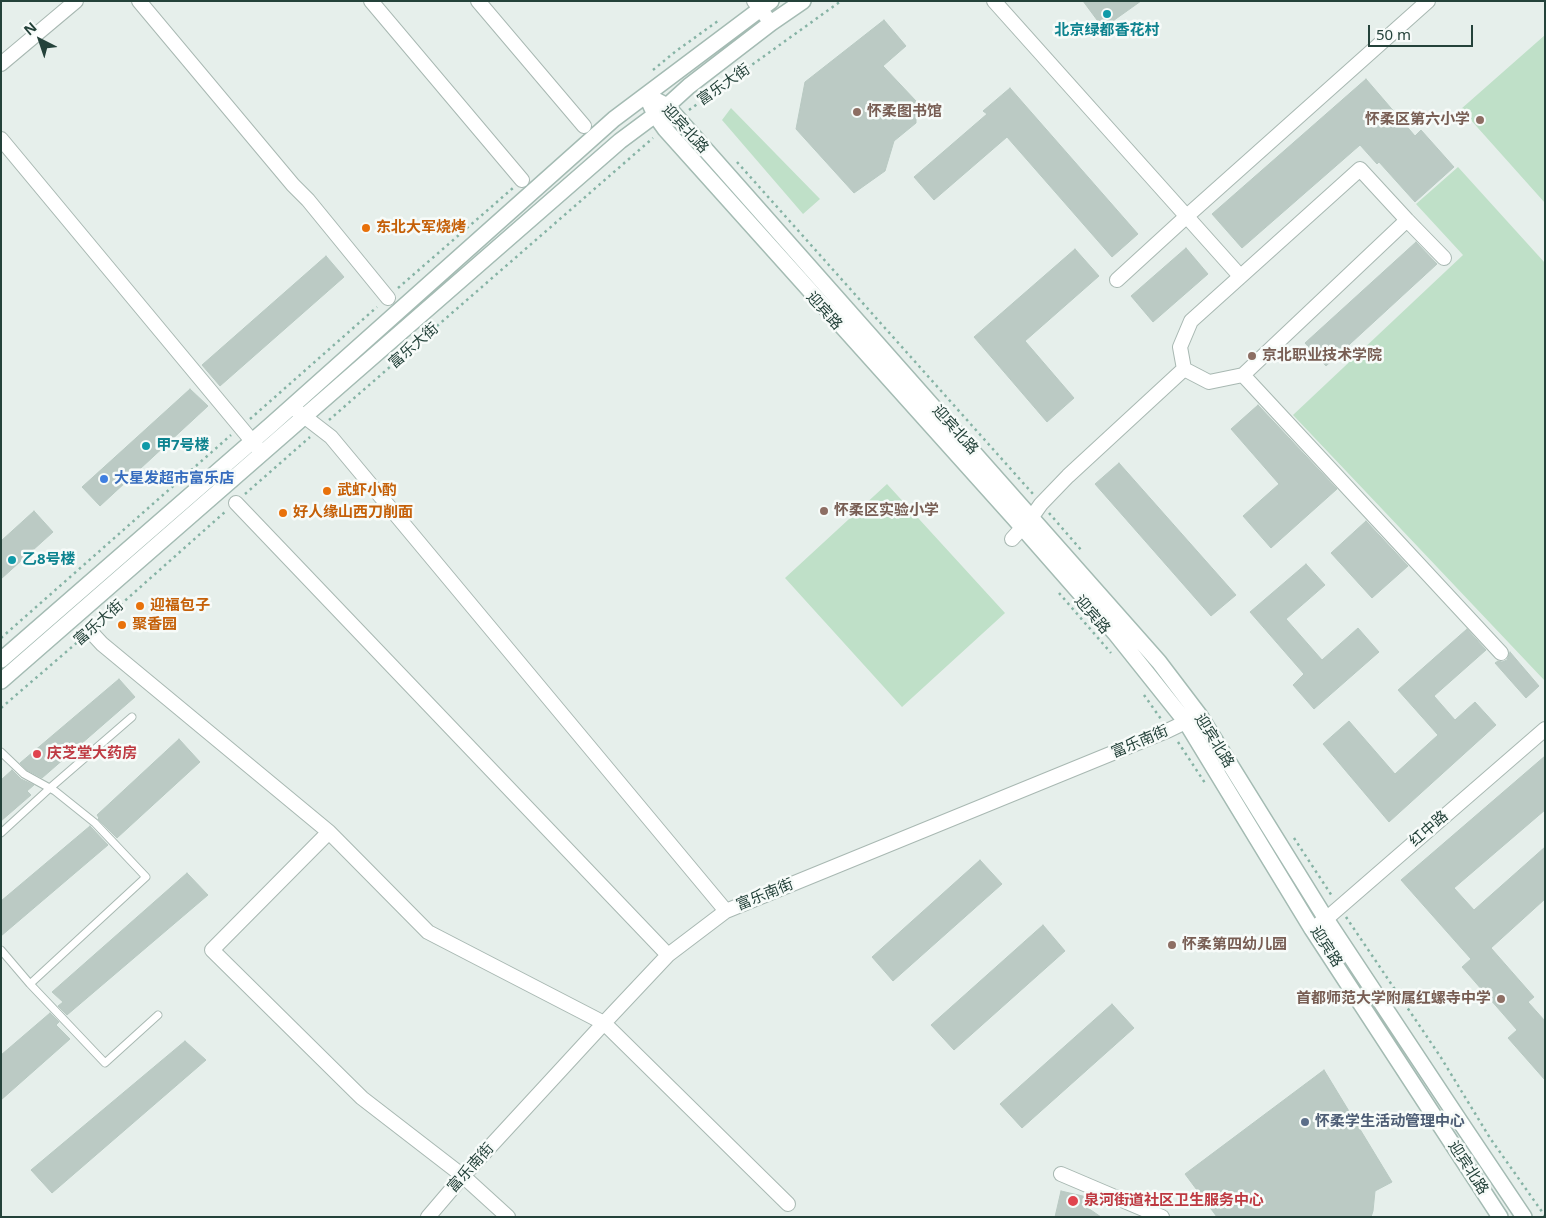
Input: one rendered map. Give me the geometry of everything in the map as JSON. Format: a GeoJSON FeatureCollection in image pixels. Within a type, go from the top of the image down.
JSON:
{"type":"FeatureCollection","features":[{"type":"Feature","properties":{"kind":"main road","name":"富乐大街"},"geometry":{"type":"LineString","coordinates":[[1,681],[620,141],[771,23],[803,1]]}},
{"type":"Feature","properties":{"kind":"main road"},"geometry":{"type":"LineString","coordinates":[[1,660],[252,441],[614,119],[762,4]]}},
{"type":"Feature","properties":{"kind":"main road","name":"迎宾北路"},"geometry":{"type":"LineString","coordinates":[[646,95],[661,110],[678,119],[961,436],[1027,523]]}},
{"type":"Feature","properties":{"kind":"main road","name":"迎宾北路"},"geometry":{"type":"LineString","coordinates":[[661,110],[665,129],[1027,523],[1159,662],[1312,929],[1500,1217]]}},
{"type":"Feature","properties":{"kind":"main road","name":"迎宾北路"},"geometry":{"type":"LineString","coordinates":[[1193,719],[1219,748],[1326,918],[1524,1217]]}},
{"type":"Feature","properties":{"kind":"street"},"geometry":{"type":"LineString","coordinates":[[1,64],[76,1]]}},
{"type":"Feature","properties":{"kind":"street"},"geometry":{"type":"LineString","coordinates":[[139,1],[308,200],[388,298]]}},
{"type":"Feature","properties":{"kind":"street"},"geometry":{"type":"LineString","coordinates":[[371,1],[522,180]]}},
{"type":"Feature","properties":{"kind":"street"},"geometry":{"type":"LineString","coordinates":[[478,1],[584,126]]}},
{"type":"Feature","properties":{"kind":"street"},"geometry":{"type":"LineString","coordinates":[[994,1],[1240,276]]}},
{"type":"Feature","properties":{"kind":"street"},"geometry":{"type":"LineString","coordinates":[[1117,280],[1428,1]]}},
{"type":"Feature","properties":{"kind":"street"},"geometry":{"type":"LineString","coordinates":[[762,4],[771,23]]}},
{"type":"Feature","properties":{"kind":"street"},"geometry":{"type":"LineString","coordinates":[[1,139],[262,453]]}},
{"type":"Feature","properties":{"kind":"street"},"geometry":{"type":"LineString","coordinates":[[1184,369],[1180,347],[1191,321],[1360,170],[1444,258]]}},
{"type":"Feature","properties":{"kind":"street"},"geometry":{"type":"LineString","coordinates":[[1184,369],[1209,382],[1243,375],[1408,220]]}},
{"type":"Feature","properties":{"kind":"street"},"geometry":{"type":"LineString","coordinates":[[1012,539],[1041,504],[1068,476],[1184,369]]}},
{"type":"Feature","properties":{"kind":"street"},"geometry":{"type":"LineString","coordinates":[[1243,375],[1501,653]]}},
{"type":"Feature","properties":{"kind":"street"},"geometry":{"type":"LineString","coordinates":[[291,406],[331,437],[726,911]]}},
{"type":"Feature","properties":{"kind":"street"},"geometry":{"type":"LineString","coordinates":[[236,503],[668,955]]}},
{"type":"Feature","properties":{"kind":"street"},"geometry":{"type":"LineString","coordinates":[[90,631],[102,644],[329,832],[428,932],[604,1022],[788,1204]]}},
{"type":"Feature","properties":{"kind":"street","name":"富乐南街"},"geometry":{"type":"LineString","coordinates":[[428,1217],[604,1022],[668,955],[726,911],[1193,719]]}},
{"type":"Feature","properties":{"kind":"street","name":"红中路"},"geometry":{"type":"LineString","coordinates":[[1312,929],[1545,728]]}},
{"type":"Feature","properties":{"kind":"street"},"geometry":{"type":"LineString","coordinates":[[329,832],[212,950],[362,1098],[464,1176],[508,1217]]}},
{"type":"Feature","properties":{"kind":"street"},"geometry":{"type":"LineString","coordinates":[[1061,1174],[1162,1217]]}},
{"type":"Feature","properties":{"kind":"lane"},"geometry":{"type":"LineString","coordinates":[[1,833],[132,717]]}},
{"type":"Feature","properties":{"kind":"lane"},"geometry":{"type":"LineString","coordinates":[[1,752],[24,774],[50,788],[95,823],[146,877],[30,984]]}},
{"type":"Feature","properties":{"kind":"lane"},"geometry":{"type":"LineString","coordinates":[[1,950],[30,984],[105,1063],[158,1015]]}},
{"type":"Feature","properties":{"kind":"path","name":"富乐大街"},"geometry":{"type":"LineString","coordinates":[[678,119],[841,1]]}},
{"type":"Feature","properties":{"kind":"path"},"geometry":{"type":"LineString","coordinates":[[647,75],[676,51],[722,18]]}},
{"type":"Feature","properties":{"kind":"path","name":"富乐大街"},"geometry":{"type":"LineString","coordinates":[[1,708],[631,155],[665,129]]}},
{"type":"Feature","properties":{"kind":"path"},"geometry":{"type":"LineString","coordinates":[[1,638],[522,180]]}},
{"type":"Feature","properties":{"kind":"path","name":"迎宾路"},"geometry":{"type":"LineString","coordinates":[[1056,590],[1114,657]]}},
{"type":"Feature","properties":{"kind":"path"},"geometry":{"type":"LineString","coordinates":[[1142,692],[1208,788]]}},
{"type":"Feature","properties":{"kind":"green space"},"geometry":{"type":"Polygon","coordinates":[[[1545,35],[1545,203],[1461,109],[1545,35]]]}},
{"type":"Feature","properties":{"kind":"green space"},"geometry":{"type":"Polygon","coordinates":[[[731,108],[820,199],[803,214],[722,120],[731,108]]]}},
{"type":"Feature","properties":{"kind":"green space"},"geometry":{"type":"Polygon","coordinates":[[[1458,167],[1545,263],[1545,681],[1293,415],[1463,255],[1416,204],[1458,167]]]}},
{"type":"Feature","properties":{"kind":"green space"},"geometry":{"type":"Polygon","coordinates":[[[887,484],[1005,613],[902,707],[785,578],[887,484]]]}},
{"type":"Feature","properties":{"kind":"building","name":"北京绿都香花村"},"geometry":{"type":"Polygon","coordinates":[[[1083,1],[1141,1],[1103,28],[1083,1]]]}},
{"type":"Feature","properties":{"kind":"building","name":"怀柔图书馆"},"geometry":{"type":"Polygon","coordinates":[[[884,20],[906,46],[883,66],[916,101],[916,123],[894,141],[885,171],[854,193],[796,129],[805,82],[884,20]]]}},
{"type":"Feature","properties":{"kind":"building"},"geometry":{"type":"Polygon","coordinates":[[[1366,79],[1415,136],[1421,130],[1454,167],[1415,202],[1379,162],[1377,164],[1360,145],[1242,248],[1212,214],[1366,79]]]}},
{"type":"Feature","properties":{"kind":"building"},"geometry":{"type":"Polygon","coordinates":[[[1010,88],[1138,234],[1112,257],[1007,137],[934,200],[914,177],[987,114],[983,111],[1010,88]]]}},
{"type":"Feature","properties":{"kind":"building"},"geometry":{"type":"Polygon","coordinates":[[[1416,242],[1437,264],[1326,366],[1305,343],[1416,242]]]}},
{"type":"Feature","properties":{"kind":"building"},"geometry":{"type":"Polygon","coordinates":[[[1186,248],[1208,274],[1153,322],[1131,296],[1186,248]]]}},
{"type":"Feature","properties":{"kind":"building"},"geometry":{"type":"Polygon","coordinates":[[[1075,249],[1099,276],[1025,341],[1074,398],[1047,422],[974,337],[1075,249]]]}},
{"type":"Feature","properties":{"kind":"building"},"geometry":{"type":"Polygon","coordinates":[[[326,256],[344,277],[220,386],[202,365],[326,256]]]}},
{"type":"Feature","properties":{"kind":"building","name":"甲7号楼"},"geometry":{"type":"Polygon","coordinates":[[[190,389],[208,406],[100,506],[82,487],[190,389]]]}},
{"type":"Feature","properties":{"kind":"building"},"geometry":{"type":"Polygon","coordinates":[[[1258,405],[1337,489],[1271,548],[1243,516],[1279,484],[1231,429],[1258,405]]]}},
{"type":"Feature","properties":{"kind":"building"},"geometry":{"type":"Polygon","coordinates":[[[1119,463],[1236,595],[1211,616],[1095,484],[1119,463]]]}},
{"type":"Feature","properties":{"kind":"building","name":"乙8号楼"},"geometry":{"type":"Polygon","coordinates":[[[34,511],[53,532],[1,579],[1,541],[34,511]]]}},
{"type":"Feature","properties":{"kind":"building"},"geometry":{"type":"Polygon","coordinates":[[[1366,521],[1408,566],[1372,598],[1331,553],[1366,521]]]}},
{"type":"Feature","properties":{"kind":"building"},"geometry":{"type":"Polygon","coordinates":[[[1306,564],[1325,585],[1286,619],[1322,660],[1358,628],[1379,652],[1314,709],[1293,685],[1304,674],[1250,612],[1306,564]]]}},
{"type":"Feature","properties":{"kind":"building"},"geometry":{"type":"Polygon","coordinates":[[[1467,629],[1486,650],[1434,696],[1455,720],[1475,702],[1496,725],[1389,822],[1323,744],[1349,721],[1395,774],[1438,735],[1398,690],[1467,629]]]}},
{"type":"Feature","properties":{"kind":"building"},"geometry":{"type":"Polygon","coordinates":[[[1510,652],[1539,686],[1526,698],[1495,663],[1507,660],[1510,652]]]}},
{"type":"Feature","properties":{"kind":"building"},"geometry":{"type":"Polygon","coordinates":[[[119,679],[135,697],[42,778],[27,770],[20,763],[119,679]]]}},
{"type":"Feature","properties":{"kind":"building"},"geometry":{"type":"Polygon","coordinates":[[[179,739],[200,762],[117,838],[98,819],[97,815],[179,739]]]}},
{"type":"Feature","properties":{"kind":"building"},"geometry":{"type":"Polygon","coordinates":[[[1545,756],[1545,810],[1454,888],[1474,910],[1545,847],[1545,899],[1491,948],[1534,997],[1528,1002],[1545,1021],[1545,1080],[1508,1038],[1517,1030],[1462,967],[1471,959],[1401,880],[1545,756]]]}},
{"type":"Feature","properties":{"kind":"building"},"geometry":{"type":"Polygon","coordinates":[[[12,770],[21,779],[34,785],[27,791],[31,795],[1,821],[1,780],[12,770]]]}},
{"type":"Feature","properties":{"kind":"building"},"geometry":{"type":"Polygon","coordinates":[[[90,826],[108,845],[1,936],[1,901],[90,826]]]}},
{"type":"Feature","properties":{"kind":"building"},"geometry":{"type":"Polygon","coordinates":[[[980,860],[1002,884],[893,981],[872,957],[980,860]]]}},
{"type":"Feature","properties":{"kind":"building"},"geometry":{"type":"Polygon","coordinates":[[[187,873],[208,895],[67,1015],[58,1006],[63,1002],[52,992],[187,873]]]}},
{"type":"Feature","properties":{"kind":"building"},"geometry":{"type":"Polygon","coordinates":[[[1043,925],[1065,951],[954,1050],[931,1025],[1043,925]]]}},
{"type":"Feature","properties":{"kind":"building"},"geometry":{"type":"Polygon","coordinates":[[[1112,1004],[1134,1028],[1022,1128],[1000,1104],[1112,1004]]]}},
{"type":"Feature","properties":{"kind":"building"},"geometry":{"type":"Polygon","coordinates":[[[50,1013],[59,1022],[56,1025],[70,1039],[1,1100],[1,1055],[50,1013]]]}},
{"type":"Feature","properties":{"kind":"building"},"geometry":{"type":"Polygon","coordinates":[[[185,1041],[206,1060],[52,1193],[31,1170],[185,1041]]]}},
{"type":"Feature","properties":{"kind":"building","name":"怀柔学生活动管理中心"},"geometry":{"type":"Polygon","coordinates":[[[1324,1070],[1392,1182],[1375,1191],[1371,1217],[1217,1217],[1185,1174],[1324,1070]]]}},
{"type":"Feature","properties":{"kind":"building","name":"泉河街道社区卫生服务中心"},"geometry":{"type":"Polygon","coordinates":[[[1061,1191],[1087,1197],[1085,1206],[1101,1217],[1055,1217],[1061,1191]]]}},
{"type":"Feature","properties":{"kind":"place","name":"北京绿都香花村"},"geometry":{"type":"Point","coordinates":[1107,14]}},
{"type":"Feature","properties":{"kind":"place","name":"怀柔图书馆"},"geometry":{"type":"Point","coordinates":[857,112]}},
{"type":"Feature","properties":{"kind":"place","name":"怀柔区第六小学"},"geometry":{"type":"Point","coordinates":[1480,120]}},
{"type":"Feature","properties":{"kind":"place","name":"东北大军烧烤"},"geometry":{"type":"Point","coordinates":[366,228]}},
{"type":"Feature","properties":{"kind":"place","name":"京北职业技术学院"},"geometry":{"type":"Point","coordinates":[1252,356]}},
{"type":"Feature","properties":{"kind":"place","name":"甲7号楼"},"geometry":{"type":"Point","coordinates":[146,446]}},
{"type":"Feature","properties":{"kind":"place","name":"大星发超市富乐店"},"geometry":{"type":"Point","coordinates":[104,479]}},
{"type":"Feature","properties":{"kind":"place","name":"武虾小酌"},"geometry":{"type":"Point","coordinates":[327,491]}},
{"type":"Feature","properties":{"kind":"place","name":"怀柔区实验小学"},"geometry":{"type":"Point","coordinates":[824,511]}},
{"type":"Feature","properties":{"kind":"place","name":"好人缘山西刀削面"},"geometry":{"type":"Point","coordinates":[283,513]}},
{"type":"Feature","properties":{"kind":"place","name":"乙8号楼"},"geometry":{"type":"Point","coordinates":[12,560]}},
{"type":"Feature","properties":{"kind":"place","name":"迎福包子"},"geometry":{"type":"Point","coordinates":[140,606]}},
{"type":"Feature","properties":{"kind":"place","name":"聚香园"},"geometry":{"type":"Point","coordinates":[122,625]}},
{"type":"Feature","properties":{"kind":"place","name":"庆芝堂大药房"},"geometry":{"type":"Point","coordinates":[37,754]}},
{"type":"Feature","properties":{"kind":"place","name":"怀柔第四幼儿园"},"geometry":{"type":"Point","coordinates":[1172,945]}},
{"type":"Feature","properties":{"kind":"place","name":"首都师范大学附属红螺寺中学"},"geometry":{"type":"Point","coordinates":[1501,999]}},
{"type":"Feature","properties":{"kind":"place","name":"怀柔学生活动管理中心"},"geometry":{"type":"Point","coordinates":[1305,1122]}},
{"type":"Feature","properties":{"kind":"place","name":"泉河街道社区卫生服务中心"},"geometry":{"type":"Point","coordinates":[1073,1201]}}]}
